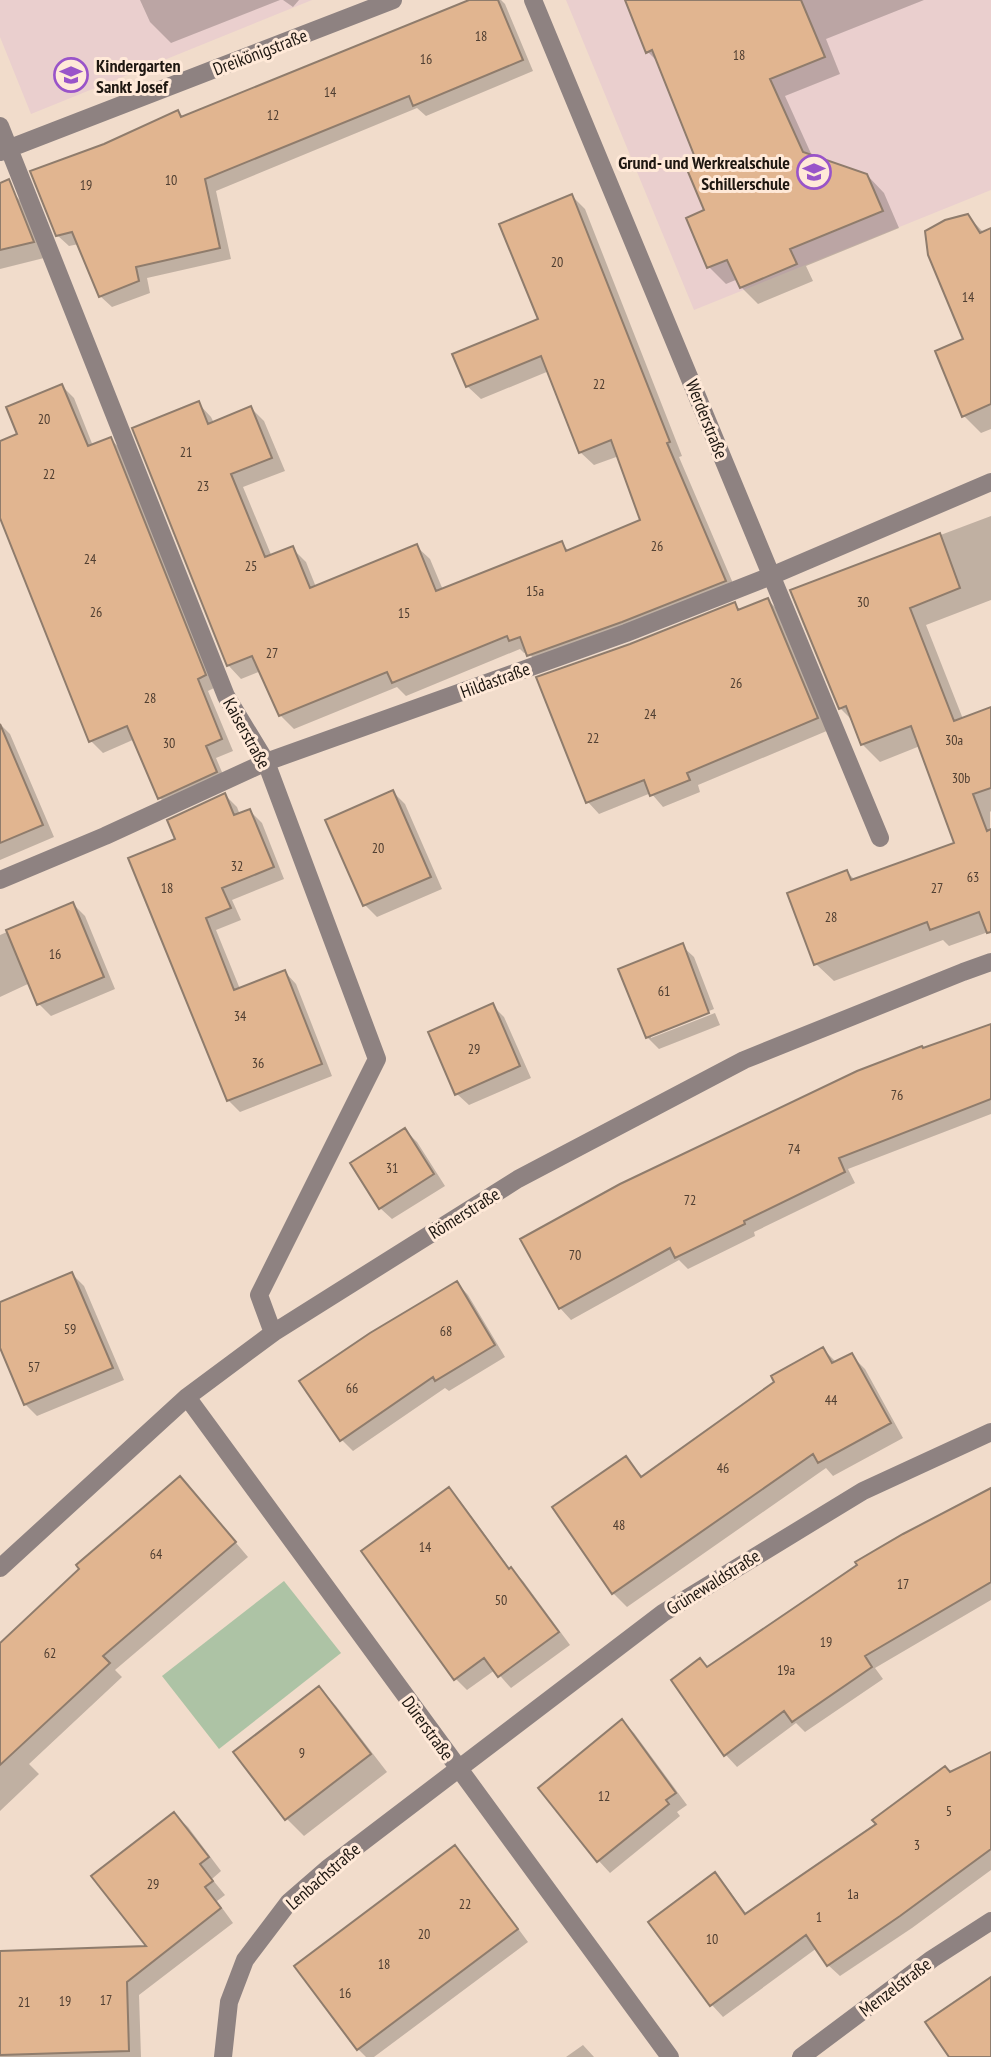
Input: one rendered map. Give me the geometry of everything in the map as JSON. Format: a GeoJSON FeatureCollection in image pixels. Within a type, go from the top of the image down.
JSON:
{"type":"FeatureCollection","features":[{"type":"Feature","properties":{"kind":"street","name":"Dreikönigstraße"},"geometry":{"type":"LineString","coordinates":[[5,151],[393,0]]}},
{"type":"Feature","properties":{"kind":"street","name":"Werderstraße"},"geometry":{"type":"LineString","coordinates":[[533,0],[880,838]]}},
{"type":"Feature","properties":{"kind":"street","name":"Kaiserstraße"},"geometry":{"type":"LineString","coordinates":[[0,127],[5,151],[226,696],[266,762],[377,1059],[259,1295],[273,1333]]}},
{"type":"Feature","properties":{"kind":"street","name":"Hildastraße"},"geometry":{"type":"LineString","coordinates":[[0,880],[105,836],[266,762],[626,633],[771,576],[991,482]]}},
{"type":"Feature","properties":{"kind":"street","name":"Römerstraße"},"geometry":{"type":"LineString","coordinates":[[0,1568],[187,1397],[273,1333],[518,1179],[744,1060],[991,962]]}},
{"type":"Feature","properties":{"kind":"street","name":"Dürerstraße"},"geometry":{"type":"LineString","coordinates":[[187,1397],[670,2057]]}},
{"type":"Feature","properties":{"kind":"street","name":"Grünewaldstraße"},"geometry":{"type":"LineString","coordinates":[[458,1769],[663,1613],[863,1491],[991,1432]]}},
{"type":"Feature","properties":{"kind":"street","name":"Lenbachstraße"},"geometry":{"type":"LineString","coordinates":[[223,2057],[229,2002],[245,1960],[289,1902],[327,1868],[458,1769]]}},
{"type":"Feature","properties":{"kind":"street","name":"Menzelstraße"},"geometry":{"type":"LineString","coordinates":[[802,2057],[932,1959],[991,1921]]}},
{"type":"Feature","properties":{"kind":"shaded area","name":"Kindergarten Sankt Josef"},"geometry":{"type":"Polygon","coordinates":[[[0,0],[312,0],[31,114],[0,37],[0,0]]]}},
{"type":"Feature","properties":{"kind":"shaded area","name":"Grund- und Werkrealschule Schillerschule"},"geometry":{"type":"Polygon","coordinates":[[[566,0],[991,0],[991,190],[694,310],[566,0]]]}},
{"type":"Feature","properties":{"kind":"green space"},"geometry":{"type":"Polygon","coordinates":[[[284,1581],[341,1653],[219,1749],[162,1676],[284,1581]]]}},
{"type":"Feature","properties":{"kind":"building"},"geometry":{"type":"Polygon","coordinates":[[[469,0],[498,0],[523,60],[413,106],[409,96],[205,179],[220,248],[136,267],[139,281],[99,297],[72,232],[56,236],[30,171],[104,144],[178,110],[181,117],[469,0]]]}},
{"type":"Feature","properties":{"kind":"building"},"geometry":{"type":"Polygon","coordinates":[[[625,0],[801,0],[825,57],[770,79],[803,152],[867,174],[883,211],[790,249],[797,264],[740,288],[727,260],[707,268],[686,218],[704,210],[683,160],[694,155],[652,50],[646,53],[625,0]]]}},
{"type":"Feature","properties":{"kind":"building"},"geometry":{"type":"Polygon","coordinates":[[[9,179],[34,242],[0,250],[0,183],[9,179]]]}},
{"type":"Feature","properties":{"kind":"building"},"geometry":{"type":"Polygon","coordinates":[[[572,194],[670,442],[667,443],[726,581],[527,656],[520,637],[509,641],[507,636],[392,683],[387,672],[279,716],[252,656],[227,666],[132,428],[199,401],[208,424],[251,406],[272,458],[231,474],[265,557],[293,546],[310,588],[417,544],[436,591],[562,541],[566,551],[640,520],[611,440],[579,453],[541,356],[466,387],[452,354],[538,319],[499,224],[572,194]]]}},
{"type":"Feature","properties":{"kind":"building"},"geometry":{"type":"Polygon","coordinates":[[[968,214],[980,233],[991,228],[991,404],[962,417],[935,351],[963,339],[928,255],[925,231],[945,220],[968,214]]]}},
{"type":"Feature","properties":{"kind":"building"},"geometry":{"type":"Polygon","coordinates":[[[62,384],[88,446],[111,437],[206,675],[198,679],[222,739],[206,746],[217,772],[158,799],[127,726],[89,742],[0,518],[0,441],[17,434],[6,407],[62,384]]]}},
{"type":"Feature","properties":{"kind":"building"},"geometry":{"type":"Polygon","coordinates":[[[940,533],[960,588],[910,608],[954,721],[991,707],[991,788],[973,794],[987,831],[991,829],[991,932],[987,933],[979,912],[930,930],[927,922],[814,965],[787,893],[847,870],[851,880],[954,843],[911,726],[861,745],[846,706],[839,709],[790,590],[940,533]]]}},
{"type":"Feature","properties":{"kind":"building"},"geometry":{"type":"Polygon","coordinates":[[[768,598],[818,718],[687,773],[690,780],[650,796],[644,780],[586,803],[536,677],[630,644],[735,602],[738,610],[768,598]]]}},
{"type":"Feature","properties":{"kind":"building"},"geometry":{"type":"Polygon","coordinates":[[[0,724],[43,825],[0,843],[0,724]]]}},
{"type":"Feature","properties":{"kind":"building"},"geometry":{"type":"Polygon","coordinates":[[[393,790],[431,877],[363,906],[325,820],[393,790]]]}},
{"type":"Feature","properties":{"kind":"building"},"geometry":{"type":"Polygon","coordinates":[[[225,793],[234,815],[250,809],[274,867],[222,888],[231,908],[206,918],[234,990],[285,970],[322,1064],[227,1101],[128,858],[175,839],[167,820],[225,793]]]}},
{"type":"Feature","properties":{"kind":"building"},"geometry":{"type":"Polygon","coordinates":[[[73,902],[104,977],[37,1005],[6,930],[73,902]]]}},
{"type":"Feature","properties":{"kind":"building"},"geometry":{"type":"Polygon","coordinates":[[[683,943],[709,1013],[646,1038],[618,969],[683,943]]]}},
{"type":"Feature","properties":{"kind":"building"},"geometry":{"type":"Polygon","coordinates":[[[493,1003],[520,1066],[455,1095],[428,1032],[493,1003]]]}},
{"type":"Feature","properties":{"kind":"building"},"geometry":{"type":"Polygon","coordinates":[[[991,1024],[991,1099],[839,1158],[845,1172],[675,1258],[670,1248],[559,1309],[520,1239],[620,1184],[857,1071],[991,1024]]]}},
{"type":"Feature","properties":{"kind":"building"},"geometry":{"type":"Polygon","coordinates":[[[405,1128],[434,1174],[379,1209],[350,1163],[405,1128]]]}},
{"type":"Feature","properties":{"kind":"building"},"geometry":{"type":"Polygon","coordinates":[[[72,1272],[113,1368],[24,1405],[0,1348],[0,1302],[72,1272]]]}},
{"type":"Feature","properties":{"kind":"building"},"geometry":{"type":"Polygon","coordinates":[[[457,1281],[495,1345],[435,1381],[433,1377],[340,1441],[299,1381],[370,1333],[457,1281]]]}},
{"type":"Feature","properties":{"kind":"building"},"geometry":{"type":"Polygon","coordinates":[[[823,1347],[832,1363],[852,1353],[891,1423],[818,1463],[813,1454],[612,1594],[552,1507],[626,1456],[641,1477],[774,1382],[771,1376],[823,1347]]]}},
{"type":"Feature","properties":{"kind":"building"},"geometry":{"type":"Polygon","coordinates":[[[180,1476],[236,1542],[103,1656],[110,1663],[0,1765],[0,1643],[79,1569],[76,1565],[180,1476]]]}},
{"type":"Feature","properties":{"kind":"building"},"geometry":{"type":"Polygon","coordinates":[[[449,1487],[559,1632],[498,1677],[484,1658],[454,1680],[361,1551],[449,1487]]]}},
{"type":"Feature","properties":{"kind":"building"},"geometry":{"type":"Polygon","coordinates":[[[991,1488],[991,1582],[865,1656],[872,1667],[792,1722],[784,1711],[724,1756],[671,1680],[700,1658],[707,1667],[857,1565],[855,1562],[991,1488]]]}},
{"type":"Feature","properties":{"kind":"building"},"geometry":{"type":"Polygon","coordinates":[[[319,1686],[371,1754],[285,1820],[233,1752],[319,1686]]]}},
{"type":"Feature","properties":{"kind":"building"},"geometry":{"type":"Polygon","coordinates":[[[622,1719],[676,1793],[666,1800],[669,1804],[597,1862],[538,1788],[622,1719]]]}},
{"type":"Feature","properties":{"kind":"building"},"geometry":{"type":"Polygon","coordinates":[[[991,1752],[991,1849],[827,1966],[806,1935],[710,2006],[648,1922],[715,1872],[745,1914],[876,1824],[872,1820],[945,1766],[950,1772],[991,1752]]]}},
{"type":"Feature","properties":{"kind":"building"},"geometry":{"type":"Polygon","coordinates":[[[174,1812],[209,1857],[200,1864],[213,1881],[205,1887],[221,1908],[127,1982],[129,2051],[0,2055],[0,1951],[146,1946],[91,1876],[174,1812]]]}},
{"type":"Feature","properties":{"kind":"building"},"geometry":{"type":"Polygon","coordinates":[[[455,1845],[518,1929],[357,2050],[294,1966],[455,1845]]]}},
{"type":"Feature","properties":{"kind":"building"},"geometry":{"type":"Polygon","coordinates":[[[991,1977],[991,2057],[949,2057],[925,2022],[991,1977]]]}},
{"type":"Feature","properties":{"kind":"place","name":"Kindergarten Sankt Josef"},"geometry":{"type":"Point","coordinates":[71,75]}},
{"type":"Feature","properties":{"kind":"place","name":"Grund- und Werkrealschule Schillerschule"},"geometry":{"type":"Point","coordinates":[814,172]}}]}
